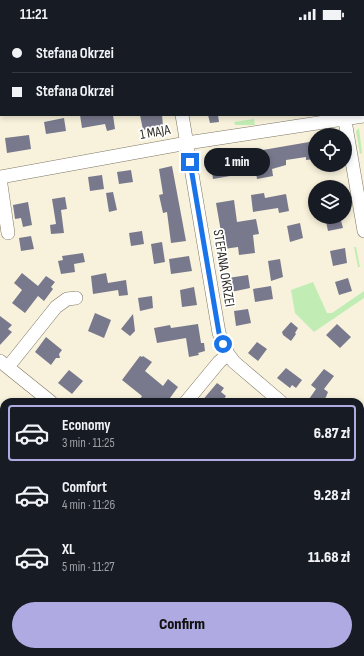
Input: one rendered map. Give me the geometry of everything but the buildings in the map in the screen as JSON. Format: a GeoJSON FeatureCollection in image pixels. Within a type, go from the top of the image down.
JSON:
{"type":"FeatureCollection","features":[{"type":"Feature","properties":{"kind":"street","name":"STEFANA OKRZEI"},"geometry":{"type":"LineString","coordinates":[[182,116],[219,333],[228,354],[240,368],[276,398]]}},
{"type":"Feature","properties":{"kind":"street","name":"1 MAJA"},"geometry":{"type":"LineString","coordinates":[[0,177],[187,143],[344,117],[364,116]]}},
{"type":"Feature","properties":{"kind":"street"},"geometry":{"type":"LineString","coordinates":[[344,117],[364,231]]}},
{"type":"Feature","properties":{"kind":"street"},"geometry":{"type":"LineString","coordinates":[[0,177],[8,233]]}},
{"type":"Feature","properties":{"kind":"street"},"geometry":{"type":"LineString","coordinates":[[46,398],[4,364],[56,307],[67,298],[76,298]]}},
{"type":"Feature","properties":{"kind":"street"},"geometry":{"type":"LineString","coordinates":[[189,398],[219,362],[228,354]]}},
{"type":"Feature","properties":{"kind":"green space"},"geometry":{"type":"Polygon","coordinates":[[[254,119],[255,125],[235,125],[234,122],[254,119]]]}},
{"type":"Feature","properties":{"kind":"green space"},"geometry":{"type":"Polygon","coordinates":[[[359,128],[362,153],[360,154],[356,131],[359,128]]]}},
{"type":"Feature","properties":{"kind":"green space"},"geometry":{"type":"Polygon","coordinates":[[[354,247],[356,247],[360,267],[358,267],[354,247]]]}},
{"type":"Feature","properties":{"kind":"green space"},"geometry":{"type":"Polygon","coordinates":[[[313,282],[327,313],[332,313],[364,291],[364,298],[314,332],[295,313],[291,290],[313,282]]]}},
{"type":"Feature","properties":{"kind":"route"},"geometry":{"type":"LineString","coordinates":[[190,162],[219,333],[223,344]]}}]}
